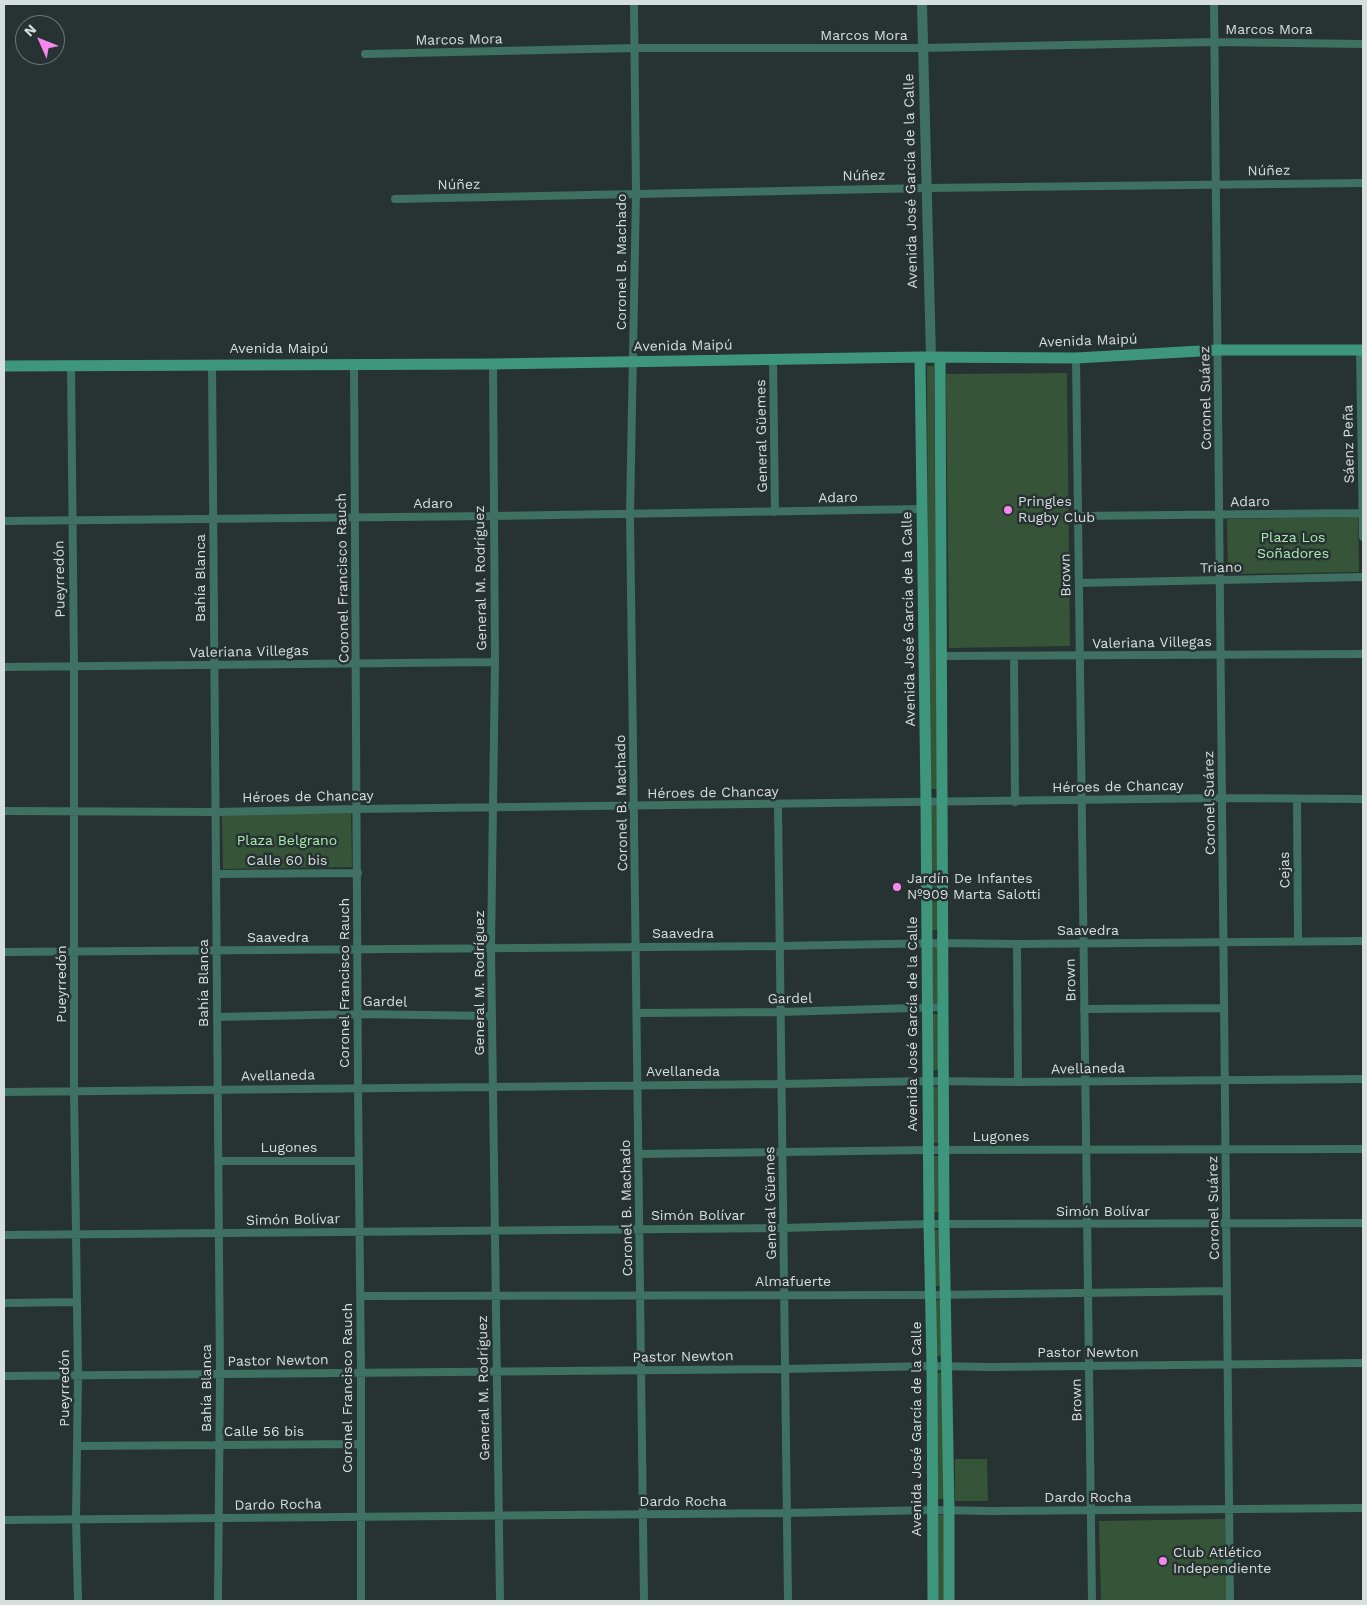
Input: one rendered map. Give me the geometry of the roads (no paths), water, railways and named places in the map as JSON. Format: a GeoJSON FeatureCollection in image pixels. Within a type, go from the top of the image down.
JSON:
{"type":"FeatureCollection","features":[{"type":"Feature","properties":{"kind":"main road","name":"Avenida Maipú"},"geometry":{"type":"LineString","coordinates":[[4,366],[493,364],[930,357],[1076,358],[1218,350],[1361,350]]}},
{"type":"Feature","properties":{"kind":"main road","name":"Avenida José García de la Calle"},"geometry":{"type":"LineString","coordinates":[[930,357],[922,510],[933,1601]]}},
{"type":"Feature","properties":{"kind":"main road","name":"Avenida José García de la Calle"},"geometry":{"type":"LineString","coordinates":[[930,357],[941,656],[944,1224],[949,1601]]}},
{"type":"Feature","properties":{"kind":"street","name":"Coronel B. Machado"},"geometry":{"type":"LineString","coordinates":[[634,4],[636,193],[630,514],[644,1601]]}},
{"type":"Feature","properties":{"kind":"street","name":"Avenida José García de la Calle"},"geometry":{"type":"LineString","coordinates":[[922,4],[930,357]]}},
{"type":"Feature","properties":{"kind":"street","name":"Coronel Suárez"},"geometry":{"type":"LineString","coordinates":[[1214,4],[1230,1601]]}},
{"type":"Feature","properties":{"kind":"street","name":"Marcos Mora"},"geometry":{"type":"LineString","coordinates":[[365,54],[634,48],[923,48],[1215,42],[1363,44]]}},
{"type":"Feature","properties":{"kind":"street","name":"Núñez"},"geometry":{"type":"LineString","coordinates":[[395,199],[927,188],[1363,183]]}},
{"type":"Feature","properties":{"kind":"street","name":"Sáenz Peña"},"geometry":{"type":"LineString","coordinates":[[1361,350],[1363,537]]}},
{"type":"Feature","properties":{"kind":"street","name":"Brown"},"geometry":{"type":"LineString","coordinates":[[1076,358],[1092,1601]]}},
{"type":"Feature","properties":{"kind":"street","name":"General Güemes"},"geometry":{"type":"LineString","coordinates":[[773,360],[775,512]]}},
{"type":"Feature","properties":{"kind":"street","name":"Coronel Francisco Rauch"},"geometry":{"type":"LineString","coordinates":[[354,364],[358,1088],[362,1372],[361,1601]]}},
{"type":"Feature","properties":{"kind":"street","name":"General M. Rodríguez"},"geometry":{"type":"LineString","coordinates":[[493,364],[495,662],[491,948],[500,1601]]}},
{"type":"Feature","properties":{"kind":"street","name":"Bahía Blanca"},"geometry":{"type":"LineString","coordinates":[[212,365],[220,1374],[218,1601]]}},
{"type":"Feature","properties":{"kind":"street","name":"Pueyrredón"},"geometry":{"type":"LineString","coordinates":[[71,366],[75,810],[74,1091],[78,1375],[76,1519],[78,1601]]}},
{"type":"Feature","properties":{"kind":"street","name":"Adaro"},"geometry":{"type":"LineString","coordinates":[[4,521],[922,510]]}},
{"type":"Feature","properties":{"kind":"street","name":"Adaro"},"geometry":{"type":"LineString","coordinates":[[1078,516],[1363,513]]}},
{"type":"Feature","properties":{"kind":"street","name":"Triano"},"geometry":{"type":"LineString","coordinates":[[1079,583],[1363,577]]}},
{"type":"Feature","properties":{"kind":"street","name":"Valeriana Villegas"},"geometry":{"type":"LineString","coordinates":[[941,656],[1080,657],[1221,654],[1363,654]]}},
{"type":"Feature","properties":{"kind":"street"},"geometry":{"type":"LineString","coordinates":[[1014,656],[1015,802]]}},
{"type":"Feature","properties":{"kind":"street","name":"Valeriana Villegas"},"geometry":{"type":"LineString","coordinates":[[4,667],[495,662]]}},
{"type":"Feature","properties":{"kind":"street","name":"Héroes de Chancay"},"geometry":{"type":"LineString","coordinates":[[4,811],[216,812],[357,808],[926,801],[1015,802],[1222,798],[1363,799]]}},
{"type":"Feature","properties":{"kind":"street","name":"Cejas"},"geometry":{"type":"LineString","coordinates":[[1297,799],[1298,941]]}},
{"type":"Feature","properties":{"kind":"street","name":"General Güemes"},"geometry":{"type":"LineString","coordinates":[[778,804],[788,1601]]}},
{"type":"Feature","properties":{"kind":"street","name":"Calle 60 bis"},"geometry":{"type":"LineString","coordinates":[[216,874],[358,873]]}},
{"type":"Feature","properties":{"kind":"street","name":"Saavedra"},"geometry":{"type":"LineString","coordinates":[[4,952],[780,946],[927,943],[1363,941]]}},
{"type":"Feature","properties":{"kind":"street"},"geometry":{"type":"LineString","coordinates":[[1017,944],[1018,1082]]}},
{"type":"Feature","properties":{"kind":"street","name":"Gardel"},"geometry":{"type":"LineString","coordinates":[[637,1013],[944,1008]]}},
{"type":"Feature","properties":{"kind":"street"},"geometry":{"type":"LineString","coordinates":[[1084,1009],[1224,1008]]}},
{"type":"Feature","properties":{"kind":"street","name":"Gardel"},"geometry":{"type":"LineString","coordinates":[[217,1017],[358,1014],[492,1016]]}},
{"type":"Feature","properties":{"kind":"street","name":"Avellaneda"},"geometry":{"type":"LineString","coordinates":[[4,1092],[928,1081],[1363,1079]]}},
{"type":"Feature","properties":{"kind":"street","name":"Lugones"},"geometry":{"type":"LineString","coordinates":[[638,1154],[928,1150],[1363,1148]]}},
{"type":"Feature","properties":{"kind":"street","name":"Lugones"},"geometry":{"type":"LineString","coordinates":[[218,1161],[359,1161]]}},
{"type":"Feature","properties":{"kind":"street","name":"Simón Bolívar"},"geometry":{"type":"LineString","coordinates":[[4,1235],[784,1228],[929,1224],[1087,1225],[1363,1222]]}},
{"type":"Feature","properties":{"kind":"street","name":"Almafuerte"},"geometry":{"type":"LineString","coordinates":[[360,1296],[931,1295],[1227,1291]]}},
{"type":"Feature","properties":{"kind":"street"},"geometry":{"type":"LineString","coordinates":[[4,1303],[77,1302]]}},
{"type":"Feature","properties":{"kind":"street","name":"Pastor Newton"},"geometry":{"type":"LineString","coordinates":[[4,1376],[932,1366],[1363,1364]]}},
{"type":"Feature","properties":{"kind":"street","name":"Calle 56 bis"},"geometry":{"type":"LineString","coordinates":[[77,1446],[361,1444]]}},
{"type":"Feature","properties":{"kind":"street","name":"Dardo Rocha"},"geometry":{"type":"LineString","coordinates":[[4,1520],[933,1510],[1363,1508]]}},
{"type":"Feature","properties":{"kind":"place","name":"Pringles Rugby Club"},"geometry":{"type":"Point","coordinates":[1008,510]}},
{"type":"Feature","properties":{"kind":"place","name":"Jardín De Infantes Nº909 Marta Salotti"},"geometry":{"type":"Point","coordinates":[897,887]}},
{"type":"Feature","properties":{"kind":"place","name":"Club Atlético Independiente"},"geometry":{"type":"Point","coordinates":[1163,1561]}},
{"type":"Feature","properties":{"kind":"park label","name":"Plaza Los Soñadores"},"geometry":{"type":"Point","coordinates":[1293,546]}},
{"type":"Feature","properties":{"kind":"park label","name":"Plaza Belgrano"},"geometry":{"type":"Point","coordinates":[287,841]}}]}
